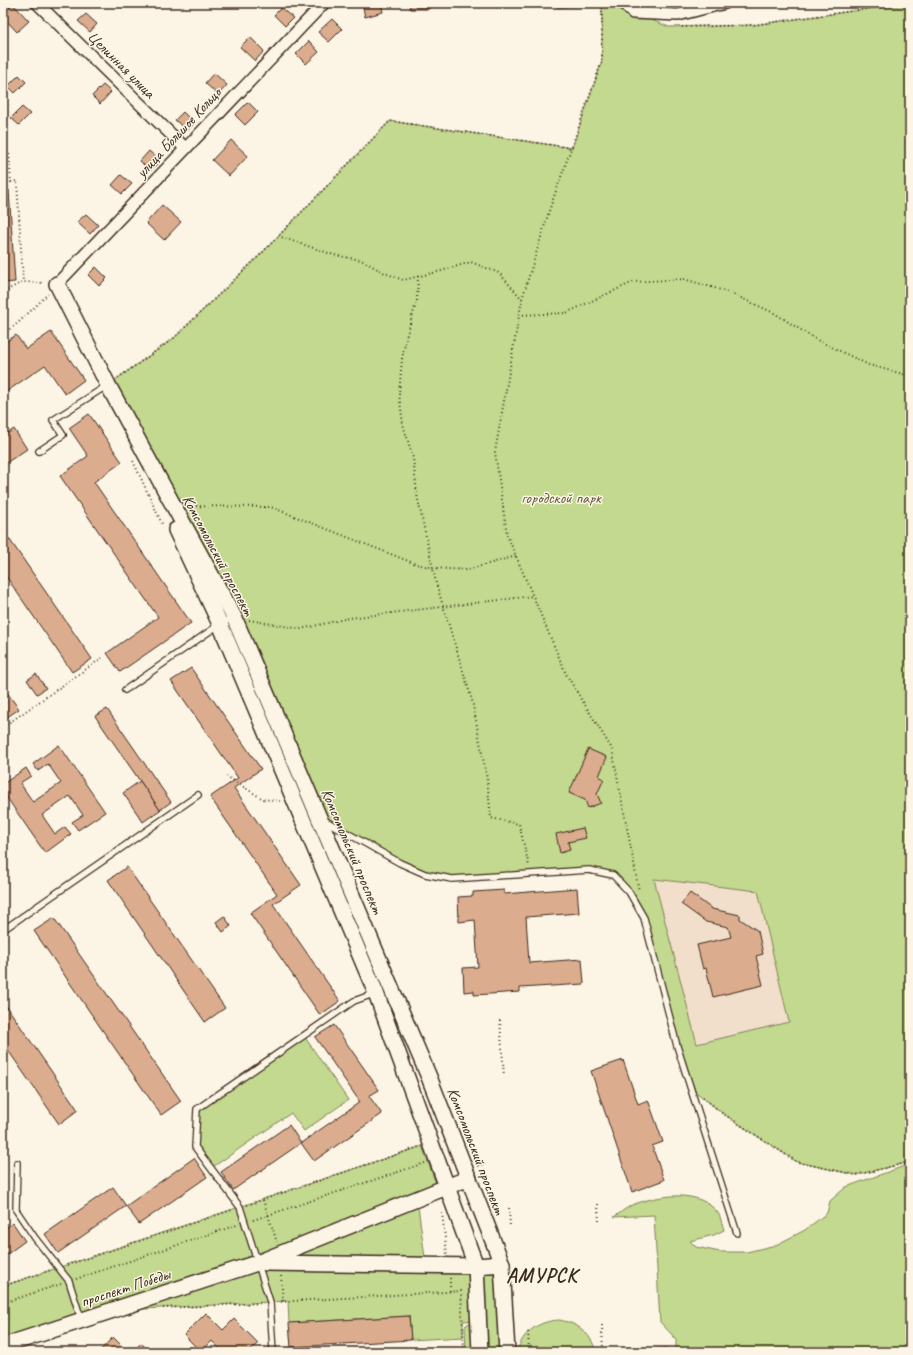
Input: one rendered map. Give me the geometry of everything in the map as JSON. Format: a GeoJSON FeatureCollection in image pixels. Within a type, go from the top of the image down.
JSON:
{"type":"FeatureCollection","features":[{"type":"Feature","properties":{"kind":"street","name":"Целинная улица"},"geometry":{"type":"LineString","coordinates":[[37,3],[185,148]]}},
{"type":"Feature","properties":{"kind":"street","name":"улица Большое Кольцо"},"geometry":{"type":"LineString","coordinates":[[57,284],[324,3]]}},
{"type":"Feature","properties":{"kind":"street"},"geometry":{"type":"LineString","coordinates":[[623,3],[633,13],[678,15],[725,3]]}},
{"type":"Feature","properties":{"kind":"street","name":"Комсомольский проспект"},"geometry":{"type":"LineString","coordinates":[[57,284],[108,384],[234,617],[429,1077],[502,1264],[507,1352]]}},
{"type":"Feature","properties":{"kind":"street","name":"Комсомольский проспект"},"geometry":{"type":"LineString","coordinates":[[108,384],[220,624],[376,993],[476,1266],[480,1352]]}},
{"type":"Feature","properties":{"kind":"street","name":"проспект Победы"},"geometry":{"type":"LineString","coordinates":[[3,1346],[258,1263],[469,1178]]}},
{"type":"Feature","properties":{"kind":"street","name":"проспект Победы"},"geometry":{"type":"LineString","coordinates":[[258,1263],[476,1266],[502,1264]]}},
{"type":"Feature","properties":{"kind":"lane"},"geometry":{"type":"LineString","coordinates":[[39,451],[63,434],[53,420],[108,384]]}},
{"type":"Feature","properties":{"kind":"lane"},"geometry":{"type":"LineString","coordinates":[[124,690],[220,624],[234,617]]}},
{"type":"Feature","properties":{"kind":"lane"},"geometry":{"type":"LineString","coordinates":[[3,930],[198,795]]}},
{"type":"Feature","properties":{"kind":"lane"},"geometry":{"type":"LineString","coordinates":[[319,817],[400,863],[425,874],[452,879],[589,870],[613,875],[629,892],[644,918],[677,1046],[737,1233]]}},
{"type":"Feature","properties":{"kind":"lane"},"geometry":{"type":"LineString","coordinates":[[273,1352],[270,1302],[240,1207],[195,1147],[197,1109],[354,1001],[376,993]]}},
{"type":"Feature","properties":{"kind":"lane"},"geometry":{"type":"LineString","coordinates":[[17,1163],[16,1210],[69,1281],[82,1320]]}},
{"type":"Feature","properties":{"kind":"path"},"geometry":{"type":"LineString","coordinates":[[602,3],[602,62],[550,208],[522,299],[495,452],[507,535],[566,674],[612,750],[640,895]]}},
{"type":"Feature","properties":{"kind":"path"},"geometry":{"type":"LineString","coordinates":[[676,27],[753,25],[908,3]]}},
{"type":"Feature","properties":{"kind":"path"},"geometry":{"type":"LineString","coordinates":[[108,384],[174,338],[278,236],[390,121],[572,148]]}},
{"type":"Feature","properties":{"kind":"path"},"geometry":{"type":"LineString","coordinates":[[3,152],[9,152],[11,182],[17,181],[23,282]]}},
{"type":"Feature","properties":{"kind":"path"},"geometry":{"type":"LineString","coordinates":[[278,236],[334,255],[361,260],[385,273],[403,280],[471,262],[499,273],[522,299]]}},
{"type":"Feature","properties":{"kind":"path"},"geometry":{"type":"LineString","coordinates":[[418,276],[417,300],[407,334],[402,359],[399,394],[403,424],[413,458],[423,530],[472,700],[487,779],[491,818],[519,824],[531,873]]}},
{"type":"Feature","properties":{"kind":"path"},"geometry":{"type":"LineString","coordinates":[[519,315],[566,313],[633,282],[684,279],[728,292],[774,314],[818,340],[868,365],[910,376]]}},
{"type":"Feature","properties":{"kind":"path"},"geometry":{"type":"LineString","coordinates":[[3,292],[23,282],[57,284]]}},
{"type":"Feature","properties":{"kind":"path"},"geometry":{"type":"LineString","coordinates":[[3,334],[18,323],[57,284]]}},
{"type":"Feature","properties":{"kind":"path"},"geometry":{"type":"LineString","coordinates":[[173,505],[271,507],[416,564],[434,568],[467,570],[516,556]]}},
{"type":"Feature","properties":{"kind":"path"},"geometry":{"type":"LineString","coordinates":[[234,617],[301,629],[349,618],[533,596]]}},
{"type":"Feature","properties":{"kind":"path"},"geometry":{"type":"LineString","coordinates":[[3,727],[102,658]]}},
{"type":"Feature","properties":{"kind":"path"},"geometry":{"type":"LineString","coordinates":[[226,776],[263,799],[285,801]]}},
{"type":"Feature","properties":{"kind":"path"},"geometry":{"type":"LineString","coordinates":[[500,1020],[504,1076]]}},
{"type":"Feature","properties":{"kind":"path"},"geometry":{"type":"LineString","coordinates":[[701,1096],[722,1113],[797,1162],[856,1175],[910,1162]]}},
{"type":"Feature","properties":{"kind":"path"},"geometry":{"type":"LineString","coordinates":[[3,1286],[422,1146]]}},
{"type":"Feature","properties":{"kind":"path"},"geometry":{"type":"LineString","coordinates":[[3,1303],[428,1162]]}},
{"type":"Feature","properties":{"kind":"path"},"geometry":{"type":"LineString","coordinates":[[598,1204],[599,1222]]}},
{"type":"Feature","properties":{"kind":"path"},"geometry":{"type":"LineString","coordinates":[[509,1208],[510,1226]]}},
{"type":"Feature","properties":{"kind":"path"},"geometry":{"type":"LineString","coordinates":[[442,1212],[449,1265]]}},
{"type":"Feature","properties":{"kind":"path"},"geometry":{"type":"LineString","coordinates":[[160,1308],[461,1292],[464,1352]]}},
{"type":"Feature","properties":{"kind":"path"},"geometry":{"type":"LineString","coordinates":[[602,1324],[603,1352]]}},
{"type":"Feature","properties":{"kind":"path"},"geometry":{"type":"LineString","coordinates":[[528,1328],[529,1352]]}},
{"type":"Feature","properties":{"kind":"shaded area"},"geometry":{"type":"Polygon","coordinates":[[[654,879],[758,891],[789,1022],[697,1044],[654,879]]]}},
{"type":"Feature","properties":{"kind":"green space","name":"городской парк"},"geometry":{"type":"Polygon","coordinates":[[[602,3],[623,3],[633,13],[669,27],[753,25],[910,3],[910,1162],[856,1175],[797,1162],[722,1113],[696,1092],[677,1046],[644,918],[629,892],[613,875],[589,870],[452,879],[425,874],[319,817],[234,617],[108,385],[174,338],[260,255],[390,121],[572,148],[602,61],[602,3]],[[654,879],[697,1044],[789,1022],[758,891],[654,879]]]}},
{"type":"Feature","properties":{"kind":"green space"},"geometry":{"type":"Polygon","coordinates":[[[304,1036],[348,1100],[304,1131],[291,1113],[210,1169],[195,1147],[197,1109],[304,1036]]]}},
{"type":"Feature","properties":{"kind":"green space"},"geometry":{"type":"Polygon","coordinates":[[[422,1146],[438,1189],[417,1199],[426,1265],[476,1266],[479,1320],[463,1321],[463,1337],[411,1340],[409,1316],[289,1323],[288,1301],[144,1309],[10,1352],[3,1352],[3,1286],[422,1146]],[[299,1246],[281,1262],[303,1262],[299,1246]]]}},
{"type":"Feature","properties":{"kind":"green space"},"geometry":{"type":"Polygon","coordinates":[[[910,1164],[910,1352],[676,1352],[676,1339],[660,1322],[654,1215],[614,1217],[630,1206],[642,1201],[666,1197],[689,1197],[710,1205],[718,1213],[724,1230],[714,1235],[690,1241],[696,1247],[720,1252],[747,1252],[776,1245],[805,1230],[827,1213],[830,1201],[846,1187],[910,1164]]]}},
{"type":"Feature","properties":{"kind":"green space"},"geometry":{"type":"Polygon","coordinates":[[[487,1272],[492,1272],[495,1276],[499,1352],[488,1352],[484,1277],[487,1272]]]}},
{"type":"Feature","properties":{"kind":"green space"},"geometry":{"type":"Polygon","coordinates":[[[559,1320],[578,1326],[583,1330],[591,1339],[596,1352],[517,1352],[519,1345],[527,1333],[532,1329],[538,1325],[559,1320]]]}},
{"type":"Feature","properties":{"kind":"green space"},"geometry":{"type":"Polygon","coordinates":[[[471,1322],[474,1323],[479,1352],[466,1352],[465,1326],[471,1322]]]}},
{"type":"Feature","properties":{"kind":"building"},"geometry":{"type":"Polygon","coordinates":[[[362,3],[381,3],[383,12],[365,17],[362,3]]]}},
{"type":"Feature","properties":{"kind":"building"},"geometry":{"type":"Polygon","coordinates":[[[409,3],[429,3],[429,9],[410,9],[409,3]]]}},
{"type":"Feature","properties":{"kind":"building"},"geometry":{"type":"Polygon","coordinates":[[[459,3],[478,3],[478,6],[460,8],[459,3]]]}},
{"type":"Feature","properties":{"kind":"building"},"geometry":{"type":"Polygon","coordinates":[[[518,3],[531,3],[531,6],[519,7],[518,3]]]}},
{"type":"Feature","properties":{"kind":"building"},"geometry":{"type":"Polygon","coordinates":[[[556,3],[582,3],[582,6],[557,7],[556,3]]]}},
{"type":"Feature","properties":{"kind":"building"},"geometry":{"type":"Polygon","coordinates":[[[13,4],[29,21],[17,32],[3,17],[3,14],[13,4]]]}},
{"type":"Feature","properties":{"kind":"building"},"geometry":{"type":"Polygon","coordinates":[[[281,8],[293,18],[285,26],[274,15],[281,8]]]}},
{"type":"Feature","properties":{"kind":"building"},"geometry":{"type":"Polygon","coordinates":[[[86,14],[97,24],[90,32],[78,21],[86,14]]]}},
{"type":"Feature","properties":{"kind":"building"},"geometry":{"type":"Polygon","coordinates":[[[332,19],[342,29],[329,42],[318,32],[332,19]]]}},
{"type":"Feature","properties":{"kind":"building"},"geometry":{"type":"Polygon","coordinates":[[[250,37],[264,51],[255,61],[240,47],[250,37]]]}},
{"type":"Feature","properties":{"kind":"building"},"geometry":{"type":"Polygon","coordinates":[[[309,41],[319,52],[306,64],[296,54],[309,41]]]}},
{"type":"Feature","properties":{"kind":"building"},"geometry":{"type":"Polygon","coordinates":[[[214,73],[227,85],[218,95],[205,83],[214,73]]]}},
{"type":"Feature","properties":{"kind":"building"},"geometry":{"type":"Polygon","coordinates":[[[19,75],[26,82],[15,93],[8,86],[19,75]]]}},
{"type":"Feature","properties":{"kind":"building"},"geometry":{"type":"Polygon","coordinates":[[[103,85],[111,92],[100,104],[92,96],[103,85]]]}},
{"type":"Feature","properties":{"kind":"building"},"geometry":{"type":"Polygon","coordinates":[[[248,102],[258,112],[245,125],[235,115],[248,102]]]}},
{"type":"Feature","properties":{"kind":"building"},"geometry":{"type":"Polygon","coordinates":[[[22,107],[30,114],[19,125],[11,118],[22,107]]]}},
{"type":"Feature","properties":{"kind":"building"},"geometry":{"type":"Polygon","coordinates":[[[183,112],[194,123],[187,131],[175,120],[183,112]]]}},
{"type":"Feature","properties":{"kind":"building"},"geometry":{"type":"Polygon","coordinates":[[[231,140],[248,156],[229,176],[212,160],[231,140]]]}},
{"type":"Feature","properties":{"kind":"building"},"geometry":{"type":"Polygon","coordinates":[[[149,151],[160,161],[150,171],[140,161],[149,151]]]}},
{"type":"Feature","properties":{"kind":"building"},"geometry":{"type":"Polygon","coordinates":[[[121,175],[132,184],[122,194],[112,185],[121,175]]]}},
{"type":"Feature","properties":{"kind":"building"},"geometry":{"type":"Polygon","coordinates":[[[9,190],[15,282],[3,283],[3,191],[9,190]]]}},
{"type":"Feature","properties":{"kind":"building"},"geometry":{"type":"Polygon","coordinates":[[[162,205],[181,222],[164,240],[146,223],[162,205]]]}},
{"type":"Feature","properties":{"kind":"building"},"geometry":{"type":"Polygon","coordinates":[[[86,214],[98,225],[90,234],[77,222],[86,214]]]}},
{"type":"Feature","properties":{"kind":"building"},"geometry":{"type":"Polygon","coordinates":[[[96,267],[107,278],[99,286],[88,275],[96,267]]]}},
{"type":"Feature","properties":{"kind":"building"},"geometry":{"type":"Polygon","coordinates":[[[51,332],[84,380],[65,394],[45,365],[3,394],[3,344],[16,335],[26,349],[51,332]]]}},
{"type":"Feature","properties":{"kind":"building"},"geometry":{"type":"Polygon","coordinates":[[[89,414],[122,462],[94,482],[191,623],[120,672],[107,653],[158,617],[60,476],[88,456],[69,428],[89,414]]]}},
{"type":"Feature","properties":{"kind":"building"},"geometry":{"type":"Polygon","coordinates":[[[3,426],[8,433],[14,429],[27,449],[3,465],[3,426]]]}},
{"type":"Feature","properties":{"kind":"building"},"geometry":{"type":"Polygon","coordinates":[[[3,530],[92,659],[72,672],[3,572],[3,530]]]}},
{"type":"Feature","properties":{"kind":"building"},"geometry":{"type":"Polygon","coordinates":[[[191,668],[261,769],[234,788],[301,885],[273,904],[340,1001],[320,1015],[250,913],[277,894],[210,797],[238,778],[171,681],[191,668]]]}},
{"type":"Feature","properties":{"kind":"building"},"geometry":{"type":"Polygon","coordinates":[[[36,674],[46,688],[37,694],[27,680],[36,674]]]}},
{"type":"Feature","properties":{"kind":"building"},"geometry":{"type":"Polygon","coordinates":[[[3,687],[19,709],[3,720],[3,687]]]}},
{"type":"Feature","properties":{"kind":"building"},"geometry":{"type":"Polygon","coordinates":[[[107,709],[171,802],[160,810],[95,716],[107,709]]]}},
{"type":"Feature","properties":{"kind":"building"},"geometry":{"type":"Polygon","coordinates":[[[59,745],[105,812],[78,830],[72,822],[83,815],[70,796],[42,815],[55,834],[65,827],[71,834],[45,853],[3,792],[3,784],[26,768],[31,776],[20,783],[33,802],[61,783],[48,764],[38,771],[33,764],[59,745]]]}},
{"type":"Feature","properties":{"kind":"building"},"geometry":{"type":"Polygon","coordinates":[[[588,749],[607,757],[599,776],[604,779],[597,794],[601,803],[588,808],[585,800],[569,793],[588,749]]]}},
{"type":"Feature","properties":{"kind":"building"},"geometry":{"type":"Polygon","coordinates":[[[140,781],[160,810],[143,822],[123,793],[140,781]]]}},
{"type":"Feature","properties":{"kind":"building"},"geometry":{"type":"Polygon","coordinates":[[[583,828],[586,838],[568,842],[570,850],[560,853],[556,834],[583,828]]]}},
{"type":"Feature","properties":{"kind":"building"},"geometry":{"type":"Polygon","coordinates":[[[127,867],[225,1008],[205,1022],[108,880],[127,867]]]}},
{"type":"Feature","properties":{"kind":"building"},"geometry":{"type":"Polygon","coordinates":[[[577,888],[579,913],[526,917],[529,963],[582,959],[584,984],[520,988],[520,992],[474,995],[474,991],[464,992],[463,968],[478,967],[475,920],[459,922],[458,897],[473,896],[473,892],[504,890],[504,894],[577,888]]]}},
{"type":"Feature","properties":{"kind":"building"},"geometry":{"type":"Polygon","coordinates":[[[690,893],[712,909],[740,915],[740,919],[758,931],[763,954],[756,956],[763,985],[713,997],[706,968],[703,969],[697,945],[731,937],[728,927],[706,922],[681,904],[690,893]]]}},
{"type":"Feature","properties":{"kind":"building"},"geometry":{"type":"Polygon","coordinates":[[[224,916],[231,926],[223,932],[216,922],[224,916]]]}},
{"type":"Feature","properties":{"kind":"building"},"geometry":{"type":"Polygon","coordinates":[[[54,918],[181,1101],[161,1115],[34,931],[54,918]]]}},
{"type":"Feature","properties":{"kind":"building"},"geometry":{"type":"Polygon","coordinates":[[[3,1001],[78,1110],[59,1124],[3,1043],[3,1001]]]}},
{"type":"Feature","properties":{"kind":"building"},"geometry":{"type":"Polygon","coordinates":[[[334,1025],[379,1090],[369,1096],[382,1114],[314,1161],[301,1143],[360,1102],[315,1037],[334,1025]]]}},
{"type":"Feature","properties":{"kind":"building"},"geometry":{"type":"Polygon","coordinates":[[[623,1060],[638,1104],[648,1100],[663,1142],[652,1146],[664,1180],[632,1192],[591,1071],[623,1060]]]}},
{"type":"Feature","properties":{"kind":"building"},"geometry":{"type":"Polygon","coordinates":[[[289,1125],[301,1143],[233,1190],[221,1172],[289,1125]]]}},
{"type":"Feature","properties":{"kind":"building"},"geometry":{"type":"Polygon","coordinates":[[[194,1158],[207,1177],[139,1224],[126,1206],[194,1158]]]}},
{"type":"Feature","properties":{"kind":"building"},"geometry":{"type":"Polygon","coordinates":[[[113,1187],[126,1206],[58,1253],[45,1234],[113,1187]]]}},
{"type":"Feature","properties":{"kind":"building"},"geometry":{"type":"Polygon","coordinates":[[[13,1223],[25,1241],[3,1257],[3,1230],[13,1223]]]}},
{"type":"Feature","properties":{"kind":"building"},"geometry":{"type":"Polygon","coordinates":[[[206,1313],[223,1330],[234,1319],[258,1343],[249,1352],[223,1352],[212,1341],[201,1352],[184,1335],[206,1313]]]}},
{"type":"Feature","properties":{"kind":"building"},"geometry":{"type":"Polygon","coordinates":[[[409,1316],[411,1340],[291,1347],[289,1323],[409,1316]]]}},
{"type":"Feature","properties":{"kind":"building"},"geometry":{"type":"Polygon","coordinates":[[[113,1337],[128,1352],[99,1352],[113,1337]]]}},
{"type":"Feature","properties":{"kind":"building"},"geometry":{"type":"Polygon","coordinates":[[[141,1343],[150,1352],[133,1352],[141,1343]]]}},
{"type":"Feature","properties":{"kind":"building"},"geometry":{"type":"Polygon","coordinates":[[[667,1348],[668,1352],[643,1352],[643,1350],[667,1348]]]}},
{"type":"Feature","properties":{"kind":"district","name":"АМУРСК"},"geometry":{"type":"Point","coordinates":[542,1275]}}]}
